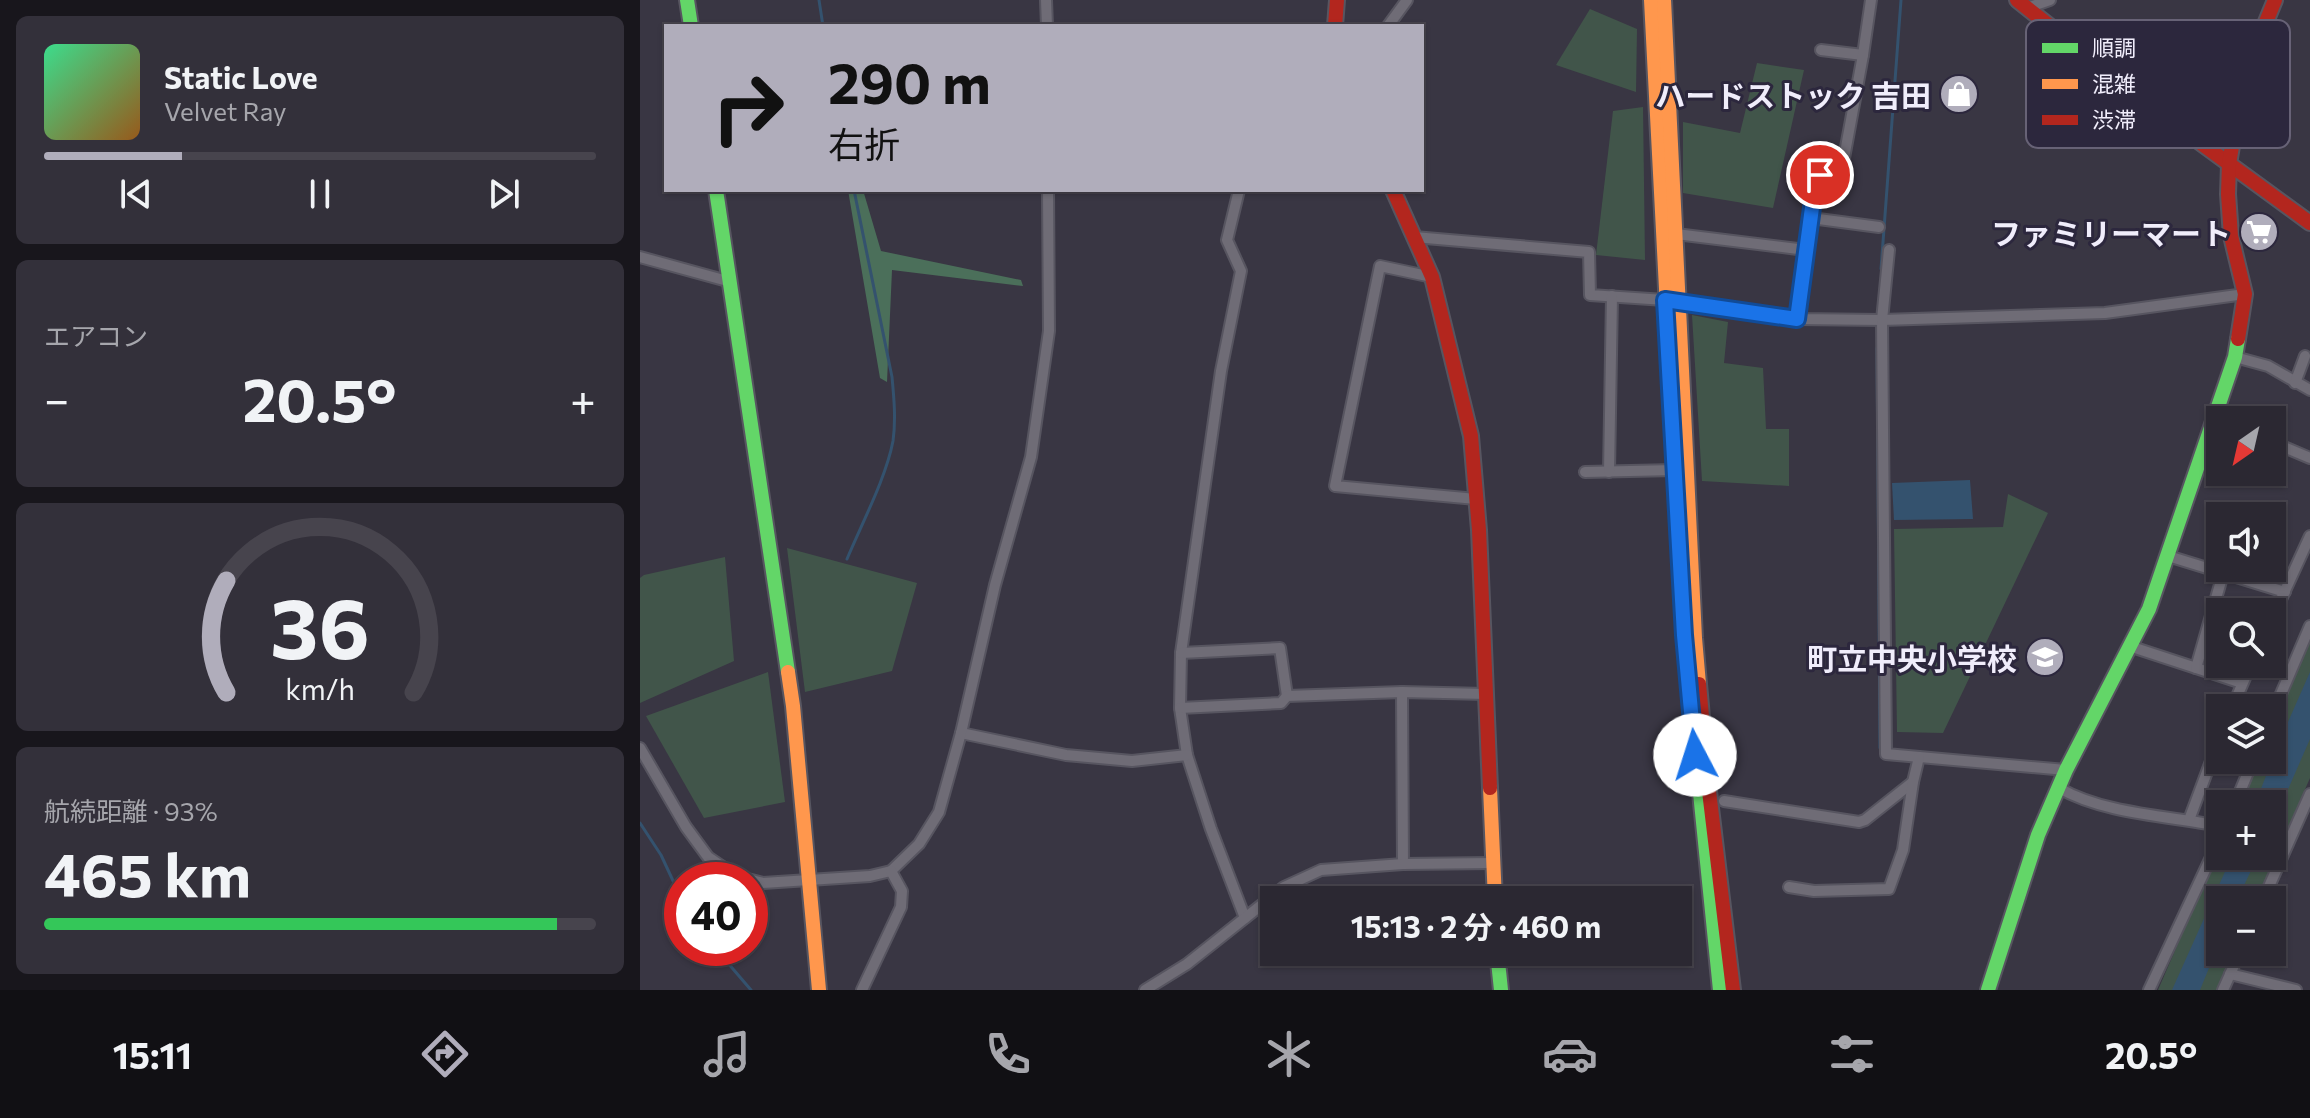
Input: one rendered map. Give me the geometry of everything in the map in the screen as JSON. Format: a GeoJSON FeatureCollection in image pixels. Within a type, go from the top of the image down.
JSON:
{"type":"FeatureCollection","features":[{"type":"Feature","properties":{"kind":"street"},"geometry":{"type":"LineString","coordinates":[[687,0],[691,24]]}},
{"type":"Feature","properties":{"kind":"street"},"geometry":{"type":"LineString","coordinates":[[1046,0],[1047,24]]}},
{"type":"Feature","properties":{"kind":"street"},"geometry":{"type":"LineString","coordinates":[[1335,24],[1337,0]]}},
{"type":"Feature","properties":{"kind":"street"},"geometry":{"type":"LineString","coordinates":[[1389,24],[1407,0]]}},
{"type":"Feature","properties":{"kind":"street"},"geometry":{"type":"LineString","coordinates":[[1651,0],[1695,638],[1708,783],[1733,990]]}},
{"type":"Feature","properties":{"kind":"street"},"geometry":{"type":"LineString","coordinates":[[1664,0],[1676,234],[1672,301],[1675,470],[1684,635],[1720,990]]}},
{"type":"Feature","properties":{"kind":"street"},"geometry":{"type":"LineString","coordinates":[[1797,319],[1816,178],[1820,175],[1840,176],[1871,0]]}},
{"type":"Feature","properties":{"kind":"street"},"geometry":{"type":"LineString","coordinates":[[2022,4],[2050,0]]}},
{"type":"Feature","properties":{"kind":"street"},"geometry":{"type":"LineString","coordinates":[[2265,20],[2272,1]]}},
{"type":"Feature","properties":{"kind":"street"},"geometry":{"type":"LineString","coordinates":[[2022,4],[2042,20]]}},
{"type":"Feature","properties":{"kind":"street"},"geometry":{"type":"LineString","coordinates":[[1821,50],[1863,55]]}},
{"type":"Feature","properties":{"kind":"street"},"geometry":{"type":"LineString","coordinates":[[2207,148],[2310,223]]}},
{"type":"Feature","properties":{"kind":"street"},"geometry":{"type":"LineString","coordinates":[[2222,406],[2235,357],[2245,294],[2231,236],[2228,194],[2232,148]]}},
{"type":"Feature","properties":{"kind":"street"},"geometry":{"type":"LineString","coordinates":[[716,192],[793,706],[819,990]]}},
{"type":"Feature","properties":{"kind":"street"},"geometry":{"type":"LineString","coordinates":[[640,748],[686,827],[708,857],[736,876],[763,883],[870,876],[891,871],[919,844],[939,812],[961,733],[995,585],[1031,457],[1049,331],[1048,192]]}},
{"type":"Feature","properties":{"kind":"street"},"geometry":{"type":"LineString","coordinates":[[1239,192],[1227,240],[1241,271],[1221,371],[1181,653],[1180,708],[1187,755],[1245,918]]}},
{"type":"Feature","properties":{"kind":"street"},"geometry":{"type":"LineString","coordinates":[[1394,192],[1432,277],[1471,436],[1479,530],[1494,886]]}},
{"type":"Feature","properties":{"kind":"street"},"geometry":{"type":"LineString","coordinates":[[1811,218],[1879,227]]}},
{"type":"Feature","properties":{"kind":"street"},"geometry":{"type":"LineString","coordinates":[[1676,234],[1806,250]]}},
{"type":"Feature","properties":{"kind":"street"},"geometry":{"type":"LineString","coordinates":[[1414,237],[1589,252],[1590,295],[1672,301],[1797,319],[1882,320],[2105,313],[2245,294]]}},
{"type":"Feature","properties":{"kind":"street"},"geometry":{"type":"LineString","coordinates":[[1889,250],[1882,320],[1886,754],[2066,770]]}},
{"type":"Feature","properties":{"kind":"street"},"geometry":{"type":"LineString","coordinates":[[640,257],[731,282]]}},
{"type":"Feature","properties":{"kind":"street"},"geometry":{"type":"LineString","coordinates":[[1432,277],[1380,266],[1335,486],[1476,499]]}},
{"type":"Feature","properties":{"kind":"street"},"geometry":{"type":"LineString","coordinates":[[1609,472],[1612,296]]}},
{"type":"Feature","properties":{"kind":"street"},"geometry":{"type":"LineString","coordinates":[[2295,383],[2305,356]]}},
{"type":"Feature","properties":{"kind":"street"},"geometry":{"type":"LineString","coordinates":[[2235,357],[2268,366],[2310,390]]}},
{"type":"Feature","properties":{"kind":"street"},"geometry":{"type":"LineString","coordinates":[[2286,448],[2310,458]]}},
{"type":"Feature","properties":{"kind":"street"},"geometry":{"type":"LineString","coordinates":[[1988,990],[2038,835],[2066,770],[2149,609],[2206,457]]}},
{"type":"Feature","properties":{"kind":"street"},"geometry":{"type":"LineString","coordinates":[[1585,472],[1675,470]]}},
{"type":"Feature","properties":{"kind":"street"},"geometry":{"type":"LineString","coordinates":[[2282,598],[2310,536]]}},
{"type":"Feature","properties":{"kind":"street"},"geometry":{"type":"LineString","coordinates":[[2168,556],[2206,568]]}},
{"type":"Feature","properties":{"kind":"street"},"geometry":{"type":"LineString","coordinates":[[2196,668],[2221,582]]}},
{"type":"Feature","properties":{"kind":"street"},"geometry":{"type":"LineString","coordinates":[[2251,582],[2285,592]]}},
{"type":"Feature","properties":{"kind":"street"},"geometry":{"type":"LineString","coordinates":[[2281,694],[2310,626]]}},
{"type":"Feature","properties":{"kind":"street"},"geometry":{"type":"LineString","coordinates":[[2129,646],[2242,683]]}},
{"type":"Feature","properties":{"kind":"street"},"geometry":{"type":"LineString","coordinates":[[1181,653],[1280,648],[1287,696]]}},
{"type":"Feature","properties":{"kind":"street"},"geometry":{"type":"LineString","coordinates":[[2238,694],[2244,678]]}},
{"type":"Feature","properties":{"kind":"street"},"geometry":{"type":"LineString","coordinates":[[1180,708],[1281,703],[1287,696],[1402,692],[1486,694]]}},
{"type":"Feature","properties":{"kind":"street"},"geometry":{"type":"LineString","coordinates":[[1402,692],[1403,864]]}},
{"type":"Feature","properties":{"kind":"street"},"geometry":{"type":"LineString","coordinates":[[961,733],[1066,755],[1132,761],[1187,755]]}},
{"type":"Feature","properties":{"kind":"street"},"geometry":{"type":"LineString","coordinates":[[1789,887],[1814,891],[1889,889],[1903,850],[1919,757]]}},
{"type":"Feature","properties":{"kind":"street"},"geometry":{"type":"LineString","coordinates":[[2189,820],[2206,774]]}},
{"type":"Feature","properties":{"kind":"street"},"geometry":{"type":"LineString","coordinates":[[1724,801],[1859,822],[1913,782]]}},
{"type":"Feature","properties":{"kind":"street"},"geometry":{"type":"LineString","coordinates":[[2059,788],[2075,797],[2114,807],[2206,823]]}},
{"type":"Feature","properties":{"kind":"street"},"geometry":{"type":"LineString","coordinates":[[2269,886],[2310,794]]}},
{"type":"Feature","properties":{"kind":"street"},"geometry":{"type":"LineString","coordinates":[[1145,990],[1187,964],[1284,887],[1321,870],[1403,864],[1493,863]]}},
{"type":"Feature","properties":{"kind":"street"},"geometry":{"type":"LineString","coordinates":[[2149,990],[2206,868]]}},
{"type":"Feature","properties":{"kind":"street"},"geometry":{"type":"LineString","coordinates":[[862,990],[901,907],[902,891],[891,871]]}},
{"type":"Feature","properties":{"kind":"street"},"geometry":{"type":"LineString","coordinates":[[1498,966],[1501,990]]}},
{"type":"Feature","properties":{"kind":"street"},"geometry":{"type":"LineString","coordinates":[[2223,990],[2234,966]]}},
{"type":"Feature","properties":{"kind":"street"},"geometry":{"type":"LineString","coordinates":[[2230,974],[2296,990]]}},
{"type":"Feature","properties":{"kind":"green space"},"geometry":{"type":"Polygon","coordinates":[[[1590,9],[1637,29],[1636,92],[1556,65],[1590,9]]]}},
{"type":"Feature","properties":{"kind":"green space"},"geometry":{"type":"Polygon","coordinates":[[[1757,63],[1804,70],[1773,208],[1683,193],[1683,122],[1740,133],[1757,63]]]}},
{"type":"Feature","properties":{"kind":"green space"},"geometry":{"type":"Polygon","coordinates":[[[1643,107],[1645,260],[1596,255],[1613,111],[1643,107]]]}},
{"type":"Feature","properties":{"kind":"green space"},"geometry":{"type":"Polygon","coordinates":[[[848,192],[864,192],[881,251],[1021,280],[1023,286],[892,270],[887,382],[880,378],[848,192]]]}},
{"type":"Feature","properties":{"kind":"green space"},"geometry":{"type":"Polygon","coordinates":[[[1692,315],[1728,322],[1724,363],[1763,368],[1766,429],[1789,429],[1789,486],[1702,481],[1692,315]]]}},
{"type":"Feature","properties":{"kind":"green space"},"geometry":{"type":"Polygon","coordinates":[[[2008,494],[2048,513],[1943,733],[1897,732],[1894,529],[2003,527],[2008,494]]]}},
{"type":"Feature","properties":{"kind":"green space"},"geometry":{"type":"Polygon","coordinates":[[[787,548],[917,583],[892,671],[805,692],[787,548]]]}},
{"type":"Feature","properties":{"kind":"green space"},"geometry":{"type":"Polygon","coordinates":[[[725,557],[734,661],[640,703],[640,578],[725,557]]]}},
{"type":"Feature","properties":{"kind":"green space"},"geometry":{"type":"Polygon","coordinates":[[[2310,627],[2310,778],[2286,832],[2286,790],[2244,790],[2251,774],[2286,774],[2286,694],[2283,694],[2310,627]]]}},
{"type":"Feature","properties":{"kind":"green space"},"geometry":{"type":"Polygon","coordinates":[[[768,672],[785,802],[704,818],[646,716],[768,672]]]}},
{"type":"Feature","properties":{"kind":"green space"},"geometry":{"type":"Polygon","coordinates":[[[2210,870],[2269,870],[2262,886],[2206,886],[2206,966],[2228,966],[2217,990],[2158,990],[2210,870]]]}},
{"type":"Feature","properties":{"kind":"water"},"geometry":{"type":"Polygon","coordinates":[[[1970,480],[1973,519],[1894,520],[1892,483],[1970,480]]]}},
{"type":"Feature","properties":{"kind":"water"},"geometry":{"type":"Polygon","coordinates":[[[2310,672],[2310,739],[2286,794],[2286,790],[2260,790],[2267,774],[2286,774],[2286,726],[2310,672]]]}},
{"type":"Feature","properties":{"kind":"water"},"geometry":{"type":"Polygon","coordinates":[[[2226,870],[2251,870],[2244,886],[2219,886],[2226,870]]]}},
{"type":"Feature","properties":{"kind":"water"},"geometry":{"type":"Polygon","coordinates":[[[2206,914],[2206,966],[2210,966],[2200,990],[2172,990],[2206,914]]]}},
{"type":"Feature","properties":{"kind":"waterway"},"geometry":{"type":"LineString","coordinates":[[819,0],[823,24]]}},
{"type":"Feature","properties":{"kind":"waterway"},"geometry":{"type":"LineString","coordinates":[[1881,269],[1901,0]]}},
{"type":"Feature","properties":{"kind":"waterway"},"geometry":{"type":"LineString","coordinates":[[847,559],[885,470],[894,425],[892,377],[854,192]]}},
{"type":"Feature","properties":{"kind":"waterway"},"geometry":{"type":"LineString","coordinates":[[1877,348],[1880,748]]}},
{"type":"Feature","properties":{"kind":"waterway"},"geometry":{"type":"LineString","coordinates":[[640,823],[664,862]]}},
{"type":"Feature","properties":{"kind":"waterway"},"geometry":{"type":"LineString","coordinates":[[730,966],[751,990]]}},
{"type":"Feature","properties":{"kind":"traffic: fast"},"geometry":{"type":"LineString","coordinates":[[687,0],[691,24]]}},
{"type":"Feature","properties":{"kind":"traffic: fast"},"geometry":{"type":"LineString","coordinates":[[716,192],[788,672]]}},
{"type":"Feature","properties":{"kind":"traffic: fast"},"geometry":{"type":"LineString","coordinates":[[1988,990],[2038,835],[2066,770],[2149,609],[2235,357],[2238,339]]}},
{"type":"Feature","properties":{"kind":"traffic: fast"},"geometry":{"type":"LineString","coordinates":[[1679,539],[1684,635],[1720,990]]}},
{"type":"Feature","properties":{"kind":"traffic: fast"},"geometry":{"type":"LineString","coordinates":[[1498,966],[1501,990]]}},
{"type":"Feature","properties":{"kind":"traffic: slow"},"geometry":{"type":"LineString","coordinates":[[1651,0],[1679,539]]}},
{"type":"Feature","properties":{"kind":"traffic: slow"},"geometry":{"type":"LineString","coordinates":[[1664,0],[1699,684]]}},
{"type":"Feature","properties":{"kind":"traffic: slow"},"geometry":{"type":"LineString","coordinates":[[788,672],[819,990]]}},
{"type":"Feature","properties":{"kind":"traffic: slow"},"geometry":{"type":"LineString","coordinates":[[1490,788],[1494,886]]}},
{"type":"Feature","properties":{"kind":"traffic: jam"},"geometry":{"type":"LineString","coordinates":[[1335,24],[1337,0]]}},
{"type":"Feature","properties":{"kind":"traffic: jam"},"geometry":{"type":"LineString","coordinates":[[2017,0],[2042,20]]}},
{"type":"Feature","properties":{"kind":"traffic: jam"},"geometry":{"type":"LineString","coordinates":[[2267,20],[2275,0]]}},
{"type":"Feature","properties":{"kind":"traffic: jam"},"geometry":{"type":"LineString","coordinates":[[2207,148],[2310,223]]}},
{"type":"Feature","properties":{"kind":"traffic: jam"},"geometry":{"type":"LineString","coordinates":[[2232,148],[2228,194],[2231,236],[2245,294],[2238,339]]}},
{"type":"Feature","properties":{"kind":"traffic: jam"},"geometry":{"type":"LineString","coordinates":[[1394,192],[1432,277],[1471,436],[1479,530],[1490,788]]}},
{"type":"Feature","properties":{"kind":"traffic: jam"},"geometry":{"type":"LineString","coordinates":[[1699,684],[1733,990]]}},
{"type":"Feature","properties":{"kind":"place","name":"ハードストック 吉田"},"geometry":{"type":"Point","coordinates":[1959,94]}},
{"type":"Feature","properties":{"kind":"place","name":"ファミリーマート"},"geometry":{"type":"Point","coordinates":[2259,232]}},
{"type":"Feature","properties":{"kind":"place","name":"町立中央小学校"},"geometry":{"type":"Point","coordinates":[2045,657]}},
{"type":"Feature","properties":{"kind":"route"},"geometry":{"type":"LineString","coordinates":[[1695,755],[1684,635],[1665,300],[1797,319],[1816,178],[1820,175]]}}]}
